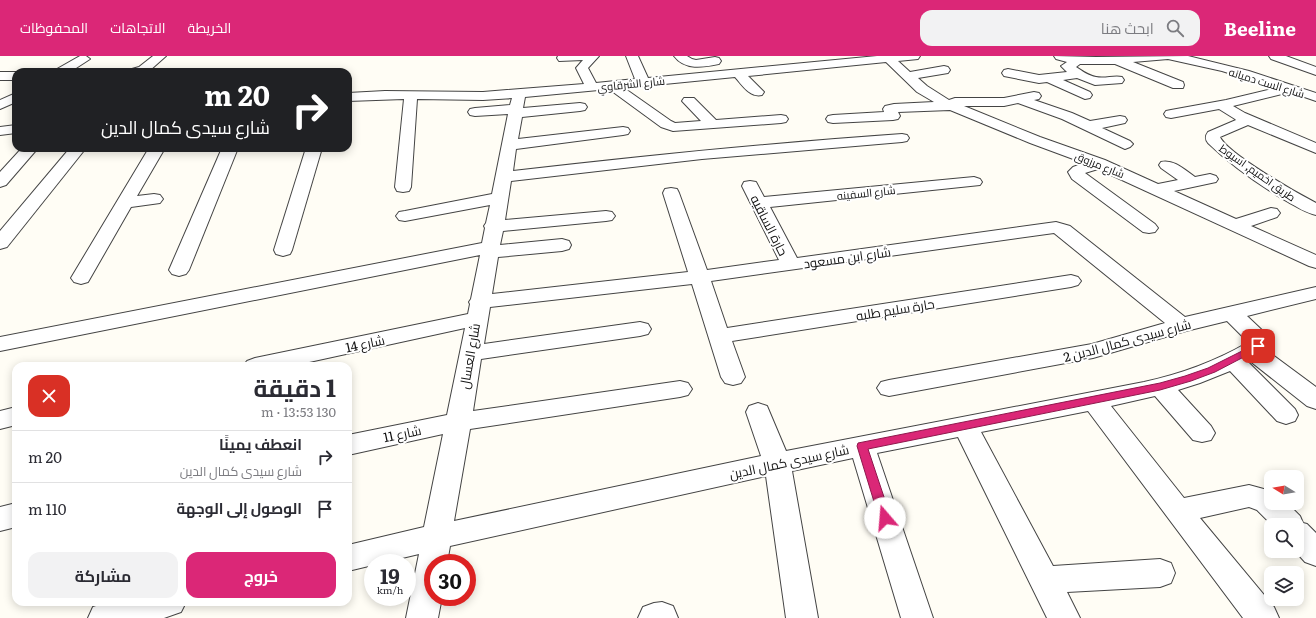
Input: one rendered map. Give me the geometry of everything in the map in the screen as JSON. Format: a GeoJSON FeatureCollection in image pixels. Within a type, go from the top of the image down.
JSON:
{"type":"FeatureCollection","features":[{"type":"Feature","properties":{"kind":"street"},"geometry":{"type":"LineString","coordinates":[[145,68],[160,56]]}},
{"type":"Feature","properties":{"kind":"street"},"geometry":{"type":"LineString","coordinates":[[563,58],[590,56]]}},
{"type":"Feature","properties":{"kind":"street"},"geometry":{"type":"LineString","coordinates":[[592,87],[582,68],[593,56]]}},
{"type":"Feature","properties":{"kind":"street"},"geometry":{"type":"LineString","coordinates":[[632,56],[643,82]]}},
{"type":"Feature","properties":{"kind":"street"},"geometry":{"type":"LineString","coordinates":[[680,56],[685,62],[689,63],[729,60]]}},
{"type":"Feature","properties":{"kind":"street","name":"شارع الشرقاوي"},"geometry":{"type":"LineString","coordinates":[[352,97],[411,95],[461,96],[517,105],[556,90],[737,72],[764,65],[914,56]]}},
{"type":"Feature","properties":{"kind":"street"},"geometry":{"type":"LineString","coordinates":[[1060,56],[1069,60],[1085,61],[1164,56]]}},
{"type":"Feature","properties":{"kind":"street","name":"شارع الست دميانه"},"geometry":{"type":"LineString","coordinates":[[1171,56],[1204,63],[1290,95],[1316,97]]}},
{"type":"Feature","properties":{"kind":"street"},"geometry":{"type":"LineString","coordinates":[[1275,56],[1316,71]]}},
{"type":"Feature","properties":{"kind":"street","name":"شارع مرزوق"},"geometry":{"type":"LineString","coordinates":[[892,58],[908,76],[930,96],[946,104],[1035,140],[1100,163],[1316,262]]}},
{"type":"Feature","properties":{"kind":"street"},"geometry":{"type":"LineString","coordinates":[[68,68],[84,59]]}},
{"type":"Feature","properties":{"kind":"street"},"geometry":{"type":"LineString","coordinates":[[1114,59],[1178,86]]}},
{"type":"Feature","properties":{"kind":"street"},"geometry":{"type":"LineString","coordinates":[[1085,61],[1068,65],[1078,74],[1095,81],[1118,80]]}},
{"type":"Feature","properties":{"kind":"street"},"geometry":{"type":"LineString","coordinates":[[908,76],[944,70]]}},
{"type":"Feature","properties":{"kind":"street"},"geometry":{"type":"LineString","coordinates":[[737,72],[757,92]]}},
{"type":"Feature","properties":{"kind":"street"},"geometry":{"type":"LineString","coordinates":[[1131,74],[1145,72]]}},
{"type":"Feature","properties":{"kind":"street"},"geometry":{"type":"LineString","coordinates":[[1008,73],[1039,79],[1078,74]]}},
{"type":"Feature","properties":{"kind":"street"},"geometry":{"type":"LineString","coordinates":[[0,76],[12,76]]}},
{"type":"Feature","properties":{"kind":"street"},"geometry":{"type":"LineString","coordinates":[[1049,78],[1085,95]]}},
{"type":"Feature","properties":{"kind":"street"},"geometry":{"type":"LineString","coordinates":[[1171,114],[1226,104],[1273,88],[1316,81]]}},
{"type":"Feature","properties":{"kind":"street"},"geometry":{"type":"LineString","coordinates":[[612,85],[669,126],[780,119]]}},
{"type":"Feature","properties":{"kind":"street"},"geometry":{"type":"LineString","coordinates":[[556,90],[563,108]]}},
{"type":"Feature","properties":{"kind":"street"},"geometry":{"type":"LineString","coordinates":[[403,187],[411,95]]}},
{"type":"Feature","properties":{"kind":"street"},"geometry":{"type":"LineString","coordinates":[[833,119],[893,116],[890,109],[894,108],[1004,102],[1028,98],[1125,144]]}},
{"type":"Feature","properties":{"kind":"street"},"geometry":{"type":"LineString","coordinates":[[0,106],[12,99]]}},
{"type":"Feature","properties":{"kind":"street"},"geometry":{"type":"LineString","coordinates":[[688,101],[712,124]]}},
{"type":"Feature","properties":{"kind":"street"},"geometry":{"type":"LineString","coordinates":[[1004,102],[1051,122]]}},
{"type":"Feature","properties":{"kind":"street"},"geometry":{"type":"LineString","coordinates":[[1226,104],[1224,107],[1240,116],[1309,140],[1316,148]]}},
{"type":"Feature","properties":{"kind":"street"},"geometry":{"type":"LineString","coordinates":[[475,112],[517,105],[563,108],[580,107]]}},
{"type":"Feature","properties":{"kind":"street","name":"شارع العسال"},"geometry":{"type":"LineString","coordinates":[[422,618],[457,422],[517,105]]}},
{"type":"Feature","properties":{"kind":"street","name":"طريق اخميم, اسيوط"},"geometry":{"type":"LineString","coordinates":[[1240,116],[1244,120],[1242,123],[1218,132],[1213,136],[1213,140],[1273,185],[1316,210]]}},
{"type":"Feature","properties":{"kind":"street"},"geometry":{"type":"LineString","coordinates":[[1088,126],[1120,120]]}},
{"type":"Feature","properties":{"kind":"street"},"geometry":{"type":"LineString","coordinates":[[0,131],[12,130]]}},
{"type":"Feature","properties":{"kind":"street"},"geometry":{"type":"LineString","coordinates":[[509,145],[623,130]]}},
{"type":"Feature","properties":{"kind":"street"},"geometry":{"type":"LineString","coordinates":[[405,216],[501,188],[707,154],[820,143],[902,138]]}},
{"type":"Feature","properties":{"kind":"street"},"geometry":{"type":"LineString","coordinates":[[0,182],[26,152]]}},
{"type":"Feature","properties":{"kind":"street"},"geometry":{"type":"LineString","coordinates":[[0,243],[75,152]]}},
{"type":"Feature","properties":{"kind":"street"},"geometry":{"type":"LineString","coordinates":[[81,278],[155,152]]}},
{"type":"Feature","properties":{"kind":"street"},"geometry":{"type":"LineString","coordinates":[[179,270],[228,152]]}},
{"type":"Feature","properties":{"kind":"street"},"geometry":{"type":"LineString","coordinates":[[283,250],[313,152]]}},
{"type":"Feature","properties":{"kind":"street"},"geometry":{"type":"LineString","coordinates":[[1100,163],[1076,172],[1078,176],[1149,228]]}},
{"type":"Feature","properties":{"kind":"street"},"geometry":{"type":"LineString","coordinates":[[1167,165],[1192,182]]}},
{"type":"Feature","properties":{"kind":"street"},"geometry":{"type":"LineString","coordinates":[[1157,189],[1210,180]]}},
{"type":"Feature","properties":{"kind":"street","name":"شارع السفينه"},"geometry":{"type":"LineString","coordinates":[[759,203],[974,182]]}},
{"type":"Feature","properties":{"kind":"street","name":"حارة الساقيه"},"geometry":{"type":"LineString","coordinates":[[750,186],[790,265]]}},
{"type":"Feature","properties":{"kind":"street"},"geometry":{"type":"LineString","coordinates":[[671,193],[734,377]]}},
{"type":"Feature","properties":{"kind":"street"},"geometry":{"type":"LineString","coordinates":[[124,203],[154,199]]}},
{"type":"Feature","properties":{"kind":"street"},"geometry":{"type":"LineString","coordinates":[[1236,225],[1271,212]]}},
{"type":"Feature","properties":{"kind":"street"},"geometry":{"type":"LineString","coordinates":[[0,344],[491,242],[606,216]]}},
{"type":"Feature","properties":{"kind":"street","name":"شارع ابن مسعود"},"geometry":{"type":"LineString","coordinates":[[478,311],[700,277],[1056,227],[1064,230],[1181,326]]}},
{"type":"Feature","properties":{"kind":"street"},"geometry":{"type":"LineString","coordinates":[[1268,240],[1287,234]]}},
{"type":"Feature","properties":{"kind":"street"},"geometry":{"type":"LineString","coordinates":[[491,242],[562,244]]}},
{"type":"Feature","properties":{"kind":"street","name":"حارة سليم طلبه"},"geometry":{"type":"LineString","coordinates":[[720,336],[1071,281]]}},
{"type":"Feature","properties":{"kind":"street","name":"شارع سيدى كمال الدين 2"},"geometry":{"type":"LineString","coordinates":[[889,388],[1093,351],[1181,326],[1316,293]]}},
{"type":"Feature","properties":{"kind":"street","name":"شارع 14"},"geometry":{"type":"LineString","coordinates":[[271,362],[478,311]]}},
{"type":"Feature","properties":{"kind":"street"},"geometry":{"type":"LineString","coordinates":[[1231,313],[1257,338],[1258,346],[1242,355]]}},
{"type":"Feature","properties":{"kind":"street"},"geometry":{"type":"LineString","coordinates":[[470,353],[640,329]]}},
{"type":"Feature","properties":{"kind":"street"},"geometry":{"type":"LineString","coordinates":[[1242,355],[1316,400]]}},
{"type":"Feature","properties":{"kind":"street"},"geometry":{"type":"LineString","coordinates":[[1242,355],[1286,415]]}},
{"type":"Feature","properties":{"kind":"street","name":"شارع سيدى كمال الدين"},"geometry":{"type":"LineString","coordinates":[[352,557],[436,537],[777,463],[1094,401],[1187,379],[1242,355]]}},
{"type":"Feature","properties":{"kind":"street"},"geometry":{"type":"LineString","coordinates":[[1160,386],[1202,433]]}},
{"type":"Feature","properties":{"kind":"street","name":"شارع 11"},"geometry":{"type":"LineString","coordinates":[[352,444],[457,422],[680,389]]}},
{"type":"Feature","properties":{"kind":"street"},"geometry":{"type":"LineString","coordinates":[[1094,401],[1178,511],[1263,618]]}},
{"type":"Feature","properties":{"kind":"street"},"geometry":{"type":"LineString","coordinates":[[758,412],[777,463],[802,618]]}},
{"type":"Feature","properties":{"kind":"street"},"geometry":{"type":"LineString","coordinates":[[0,420],[12,417]]}},
{"type":"Feature","properties":{"kind":"street"},"geometry":{"type":"LineString","coordinates":[[965,426],[1064,618]]}},
{"type":"Feature","properties":{"kind":"street"},"geometry":{"type":"LineString","coordinates":[[862,446],[917,618]]}},
{"type":"Feature","properties":{"kind":"street"},"geometry":{"type":"LineString","coordinates":[[1178,511],[1248,496],[1257,497],[1270,504],[1283,518]]}},
{"type":"Feature","properties":{"kind":"street"},"geometry":{"type":"LineString","coordinates":[[0,519],[12,516]]}},
{"type":"Feature","properties":{"kind":"street"},"geometry":{"type":"LineString","coordinates":[[1304,540],[1316,553]]}},
{"type":"Feature","properties":{"kind":"street"},"geometry":{"type":"LineString","coordinates":[[1045,580],[1160,573]]}},
{"type":"Feature","properties":{"kind":"street"},"geometry":{"type":"LineString","coordinates":[[104,618],[154,606]]}},
{"type":"Feature","properties":{"kind":"route"},"geometry":{"type":"LineString","coordinates":[[885,518],[862,446],[1094,401],[1160,386],[1187,379],[1211,370],[1258,346]]}}]}
